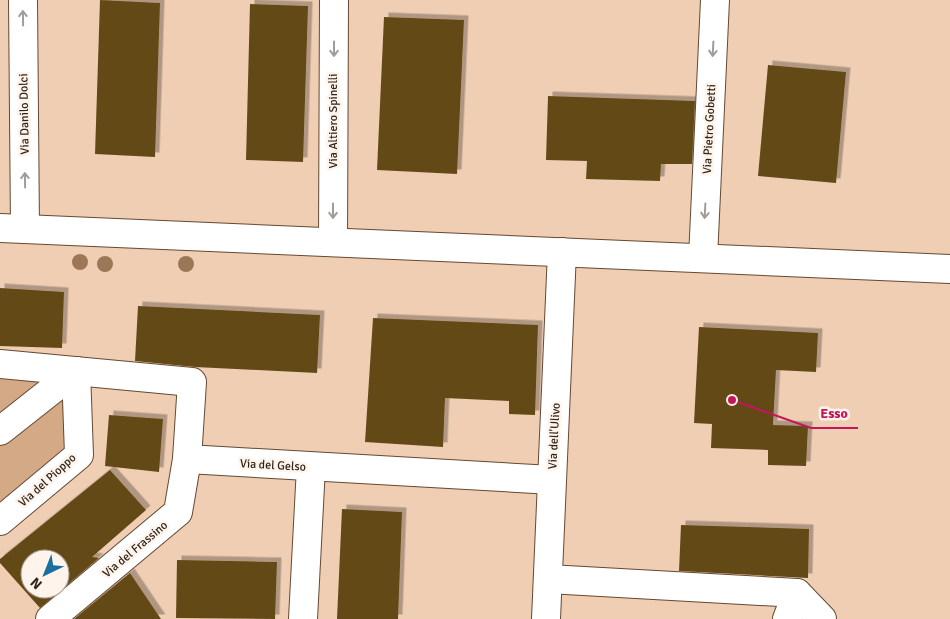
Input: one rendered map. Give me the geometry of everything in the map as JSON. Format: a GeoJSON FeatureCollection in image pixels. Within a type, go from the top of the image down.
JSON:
{"type":"FeatureCollection","features":[{"type":"Feature","properties":{"kind":"street","name":"Via Danilo Dolci"},"geometry":{"type":"LineString","coordinates":[[13,228],[23,0]]}},
{"type":"Feature","properties":{"kind":"street","name":"Via Altiero Spinelli"},"geometry":{"type":"LineString","coordinates":[[333,242],[334,0]]}},
{"type":"Feature","properties":{"kind":"street","name":"Via Pietro Gobetti"},"geometry":{"type":"LineString","coordinates":[[703,258],[715,0]]}},
{"type":"Feature","properties":{"kind":"street"},"geometry":{"type":"LineString","coordinates":[[13,228],[950,269]]}},
{"type":"Feature","properties":{"kind":"street","name":"Via dell'Ulivo"},"geometry":{"type":"LineString","coordinates":[[546,619],[562,252]]}},
{"type":"Feature","properties":{"kind":"street"},"geometry":{"type":"LineString","coordinates":[[0,364],[192,382],[187,460]]}},
{"type":"Feature","properties":{"kind":"street"},"geometry":{"type":"LineString","coordinates":[[0,431],[76,371]]}},
{"type":"Feature","properties":{"kind":"street","name":"Via del Pioppo"},"geometry":{"type":"LineString","coordinates":[[0,521],[79,455],[76,371]]}},
{"type":"Feature","properties":{"kind":"street","name":"Via del Gelso"},"geometry":{"type":"LineString","coordinates":[[187,460],[552,480]]}},
{"type":"Feature","properties":{"kind":"street","name":"Via del Frassino"},"geometry":{"type":"LineString","coordinates":[[50,619],[178,512],[187,460]]}},
{"type":"Feature","properties":{"kind":"street"},"geometry":{"type":"LineString","coordinates":[[303,619],[311,467]]}},
{"type":"Feature","properties":{"kind":"street"},"geometry":{"type":"LineString","coordinates":[[548,579],[797,593],[822,619]]}},
{"type":"Feature","properties":{"kind":"street"},"geometry":{"type":"LineString","coordinates":[[787,619],[797,593]]}},
{"type":"Feature","properties":{"kind":"shaded area"},"geometry":{"type":"Polygon","coordinates":[[[0,364],[76,371],[79,455],[0,521],[0,364]]]}},
{"type":"Feature","properties":{"kind":"building"},"geometry":{"type":"Polygon","coordinates":[[[100,0],[160,3],[155,157],[95,154],[100,0]]]}},
{"type":"Feature","properties":{"kind":"building"},"geometry":{"type":"Polygon","coordinates":[[[250,4],[308,6],[303,162],[246,160],[250,4]]]}},
{"type":"Feature","properties":{"kind":"building"},"geometry":{"type":"Polygon","coordinates":[[[384,17],[464,20],[457,174],[377,170],[384,17]]]}},
{"type":"Feature","properties":{"kind":"building"},"geometry":{"type":"Polygon","coordinates":[[[768,65],[846,72],[836,183],[758,176],[768,65]]]}},
{"type":"Feature","properties":{"kind":"building"},"geometry":{"type":"Polygon","coordinates":[[[548,96],[695,101],[692,164],[661,164],[660,181],[586,179],[587,161],[546,160],[548,96]]]}},
{"type":"Feature","properties":{"kind":"building"},"geometry":{"type":"Polygon","coordinates":[[[0,288],[64,292],[62,348],[0,346],[0,288]]]}},
{"type":"Feature","properties":{"kind":"building"},"geometry":{"type":"Polygon","coordinates":[[[138,306],[320,315],[317,373],[195,367],[135,361],[138,306]]]}},
{"type":"Feature","properties":{"kind":"building"},"geometry":{"type":"Polygon","coordinates":[[[373,318],[538,325],[535,415],[509,414],[509,401],[445,398],[443,447],[365,442],[373,318]]]}},
{"type":"Feature","properties":{"kind":"building"},"geometry":{"type":"Polygon","coordinates":[[[699,327],[818,333],[816,372],[776,370],[773,425],[808,426],[806,466],[768,465],[768,450],[711,448],[712,424],[694,423],[699,327]]]}},
{"type":"Feature","properties":{"kind":"building"},"geometry":{"type":"Polygon","coordinates":[[[109,415],[163,419],[159,472],[105,466],[109,415]]]}},
{"type":"Feature","properties":{"kind":"building"},"geometry":{"type":"Polygon","coordinates":[[[110,470],[146,510],[92,557],[99,558],[70,583],[70,549],[20,549],[20,586],[0,563],[0,559],[110,470]]]}},
{"type":"Feature","properties":{"kind":"building"},"geometry":{"type":"Polygon","coordinates":[[[342,509],[402,512],[398,619],[337,619],[342,509]]]}},
{"type":"Feature","properties":{"kind":"building"},"geometry":{"type":"Polygon","coordinates":[[[681,525],[809,529],[808,578],[679,571],[681,525]]]}},
{"type":"Feature","properties":{"kind":"building"},"geometry":{"type":"Polygon","coordinates":[[[177,560],[277,562],[275,619],[176,618],[177,560]]]}},
{"type":"Feature","properties":{"kind":"building"},"geometry":{"type":"Polygon","coordinates":[[[130,573],[161,619],[74,619],[130,573]]]}},
{"type":"Feature","properties":{"kind":"building"},"geometry":{"type":"Polygon","coordinates":[[[32,599],[51,599],[40,608],[32,599]]]}},
{"type":"Feature","properties":{"kind":"place","name":"Esso"},"geometry":{"type":"Point","coordinates":[732,400]}}]}
